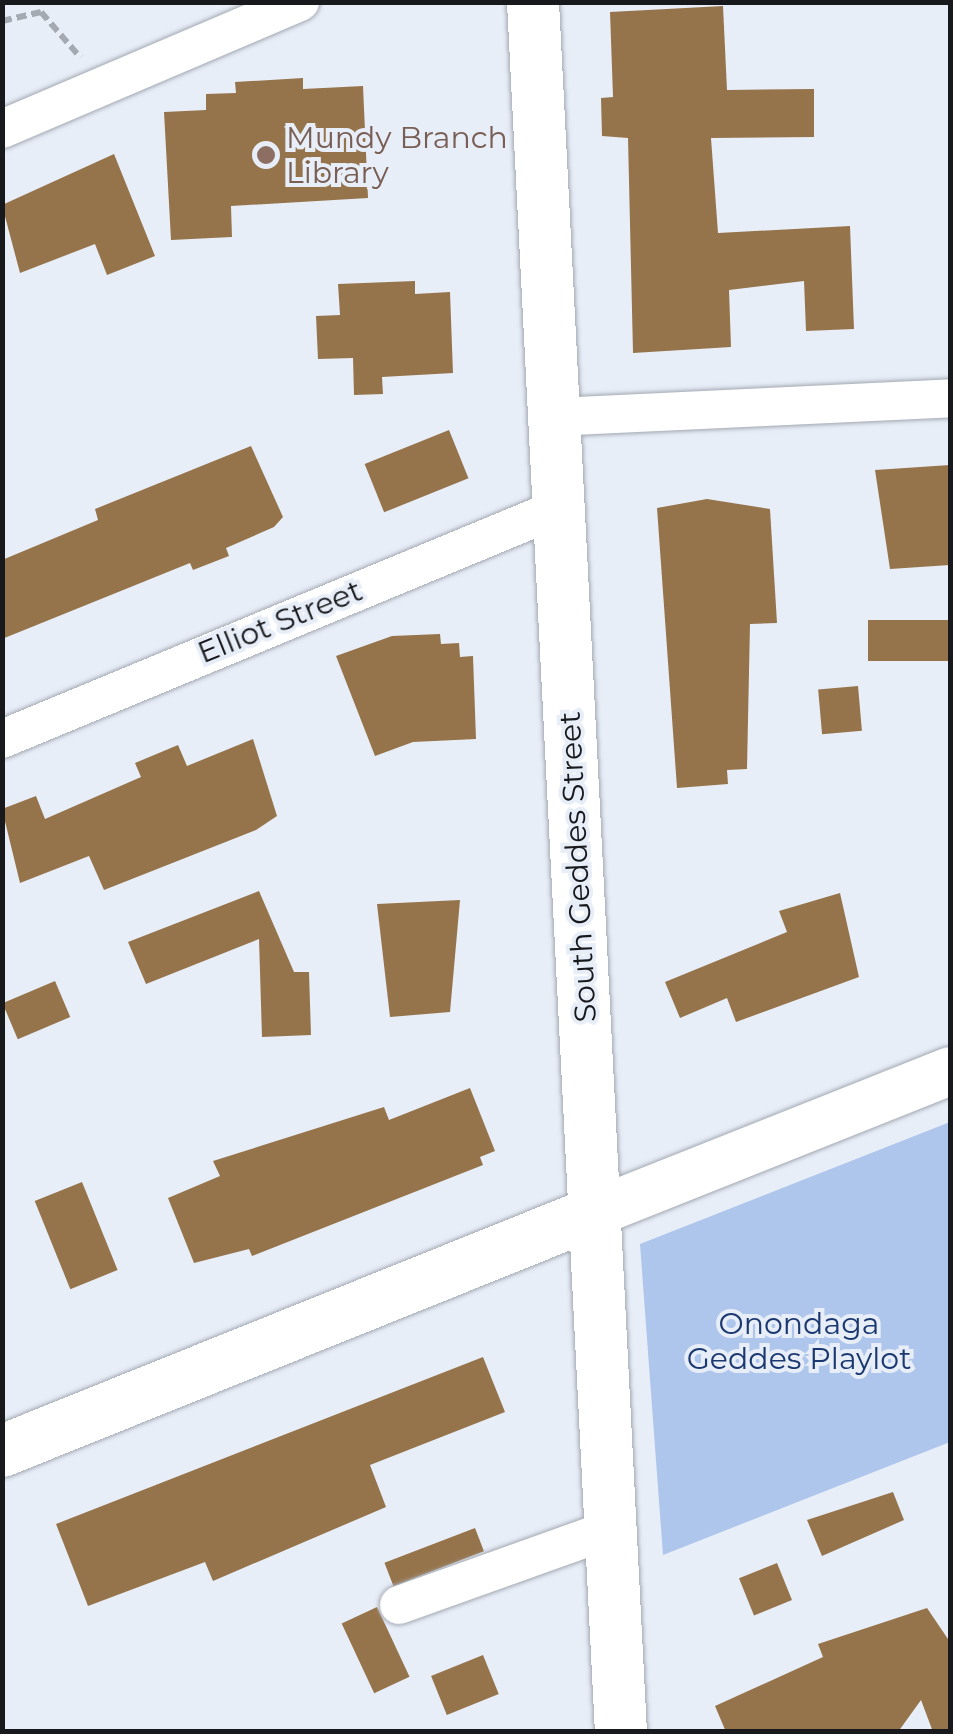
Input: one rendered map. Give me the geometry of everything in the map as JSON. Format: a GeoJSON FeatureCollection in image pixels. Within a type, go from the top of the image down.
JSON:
{"type":"FeatureCollection","features":[{"type":"Feature","properties":{"kind":"main road","name":"South Geddes Street"},"geometry":{"type":"LineString","coordinates":[[533,2],[621,1732]]}},
{"type":"Feature","properties":{"kind":"main road"},"geometry":{"type":"LineString","coordinates":[[2,1450],[596,1212]]}},
{"type":"Feature","properties":{"kind":"street"},"geometry":{"type":"LineString","coordinates":[[2,129],[300,2]]}},
{"type":"Feature","properties":{"kind":"street"},"geometry":{"type":"LineString","coordinates":[[554,418],[950,398]]}},
{"type":"Feature","properties":{"kind":"street","name":"Elliot Street"},"geometry":{"type":"LineString","coordinates":[[2,739],[559,508]]}},
{"type":"Feature","properties":{"kind":"street"},"geometry":{"type":"LineString","coordinates":[[596,1212],[950,1070]]}},
{"type":"Feature","properties":{"kind":"street"},"geometry":{"type":"LineString","coordinates":[[399,1605],[612,1529]]}},
{"type":"Feature","properties":{"kind":"path"},"geometry":{"type":"LineString","coordinates":[[2,21],[42,7],[99,88]]}},
{"type":"Feature","properties":{"kind":"green space","name":"Onondaga Geddes Playlot"},"geometry":{"type":"Polygon","coordinates":[[[950,1122],[950,1442],[663,1555],[640,1244],[950,1122]]]}},
{"type":"Feature","properties":{"kind":"building"},"geometry":{"type":"Polygon","coordinates":[[[723,6],[727,90],[814,89],[814,137],[711,138],[718,233],[850,226],[854,329],[806,331],[804,281],[729,290],[731,347],[633,353],[628,138],[602,136],[601,98],[613,97],[610,12],[723,6]]]}},
{"type":"Feature","properties":{"kind":"building","name":"Mundy Branch Library"},"geometry":{"type":"Polygon","coordinates":[[[303,78],[303,89],[363,86],[368,198],[231,206],[232,237],[171,240],[164,112],[206,110],[206,94],[236,93],[235,82],[303,78]]]}},
{"type":"Feature","properties":{"kind":"building"},"geometry":{"type":"Polygon","coordinates":[[[114,154],[155,256],[107,275],[95,244],[20,273],[2,205],[114,154]]]}},
{"type":"Feature","properties":{"kind":"building"},"geometry":{"type":"Polygon","coordinates":[[[415,281],[415,294],[450,292],[453,373],[382,377],[383,394],[354,395],[353,358],[318,359],[316,316],[340,315],[338,284],[415,281]]]}},
{"type":"Feature","properties":{"kind":"building"},"geometry":{"type":"Polygon","coordinates":[[[449,430],[468,478],[384,512],[365,464],[449,430]]]}},
{"type":"Feature","properties":{"kind":"building"},"geometry":{"type":"Polygon","coordinates":[[[251,446],[283,517],[274,527],[226,548],[229,556],[193,570],[190,563],[2,639],[2,560],[98,520],[95,509],[251,446]]]}},
{"type":"Feature","properties":{"kind":"building"},"geometry":{"type":"Polygon","coordinates":[[[950,465],[950,565],[890,569],[875,470],[950,465]]]}},
{"type":"Feature","properties":{"kind":"building"},"geometry":{"type":"Polygon","coordinates":[[[707,499],[770,509],[777,623],[750,624],[747,769],[727,770],[728,784],[677,788],[657,508],[707,499]]]}},
{"type":"Feature","properties":{"kind":"building"},"geometry":{"type":"Polygon","coordinates":[[[868,620],[950,620],[950,661],[868,661],[868,620]]]}},
{"type":"Feature","properties":{"kind":"building"},"geometry":{"type":"Polygon","coordinates":[[[440,634],[441,644],[459,643],[460,657],[473,656],[476,739],[413,742],[375,756],[336,656],[392,636],[440,634]]]}},
{"type":"Feature","properties":{"kind":"building"},"geometry":{"type":"Polygon","coordinates":[[[858,686],[862,731],[822,734],[818,689],[858,686]]]}},
{"type":"Feature","properties":{"kind":"building"},"geometry":{"type":"Polygon","coordinates":[[[253,739],[277,816],[256,830],[104,890],[89,856],[20,883],[2,809],[36,796],[45,819],[141,777],[135,763],[178,745],[187,766],[253,739]]]}},
{"type":"Feature","properties":{"kind":"building"},"geometry":{"type":"Polygon","coordinates":[[[259,891],[294,972],[309,972],[311,1035],[262,1037],[259,939],[146,984],[128,942],[259,891]]]}},
{"type":"Feature","properties":{"kind":"building"},"geometry":{"type":"Polygon","coordinates":[[[840,893],[859,977],[736,1022],[727,998],[680,1018],[665,982],[787,932],[779,911],[840,893]]]}},
{"type":"Feature","properties":{"kind":"building"},"geometry":{"type":"Polygon","coordinates":[[[460,900],[450,1012],[390,1017],[377,904],[460,900]]]}},
{"type":"Feature","properties":{"kind":"building"},"geometry":{"type":"Polygon","coordinates":[[[55,981],[70,1017],[18,1039],[3,1003],[55,981]]]}},
{"type":"Feature","properties":{"kind":"building"},"geometry":{"type":"Polygon","coordinates":[[[470,1088],[495,1151],[480,1157],[483,1165],[252,1256],[249,1249],[194,1263],[168,1198],[220,1176],[213,1161],[384,1107],[389,1120],[470,1088]]]}},
{"type":"Feature","properties":{"kind":"building"},"geometry":{"type":"Polygon","coordinates":[[[82,1182],[118,1270],[70,1289],[35,1201],[82,1182]]]}},
{"type":"Feature","properties":{"kind":"building"},"geometry":{"type":"Polygon","coordinates":[[[483,1357],[505,1412],[370,1465],[386,1507],[213,1581],[205,1562],[88,1606],[56,1524],[483,1357]]]}},
{"type":"Feature","properties":{"kind":"building"},"geometry":{"type":"Polygon","coordinates":[[[893,1492],[904,1520],[822,1556],[807,1520],[893,1492]]]}},
{"type":"Feature","properties":{"kind":"building"},"geometry":{"type":"Polygon","coordinates":[[[475,1528],[484,1551],[393,1586],[384,1563],[475,1528]]]}},
{"type":"Feature","properties":{"kind":"building"},"geometry":{"type":"Polygon","coordinates":[[[777,1563],[792,1600],[754,1615],[739,1578],[777,1563]]]}},
{"type":"Feature","properties":{"kind":"building"},"geometry":{"type":"Polygon","coordinates":[[[377,1607],[410,1677],[374,1693],[342,1623],[377,1607]]]}},
{"type":"Feature","properties":{"kind":"building"},"geometry":{"type":"Polygon","coordinates":[[[927,1608],[950,1642],[950,1732],[933,1732],[921,1700],[898,1732],[726,1732],[715,1706],[823,1657],[818,1644],[927,1608]]]}},
{"type":"Feature","properties":{"kind":"building"},"geometry":{"type":"Polygon","coordinates":[[[483,1655],[499,1694],[447,1715],[431,1676],[483,1655]]]}},
{"type":"Feature","properties":{"kind":"place","name":"Mundy Branch Library"},"geometry":{"type":"Point","coordinates":[266,155]}}]}
